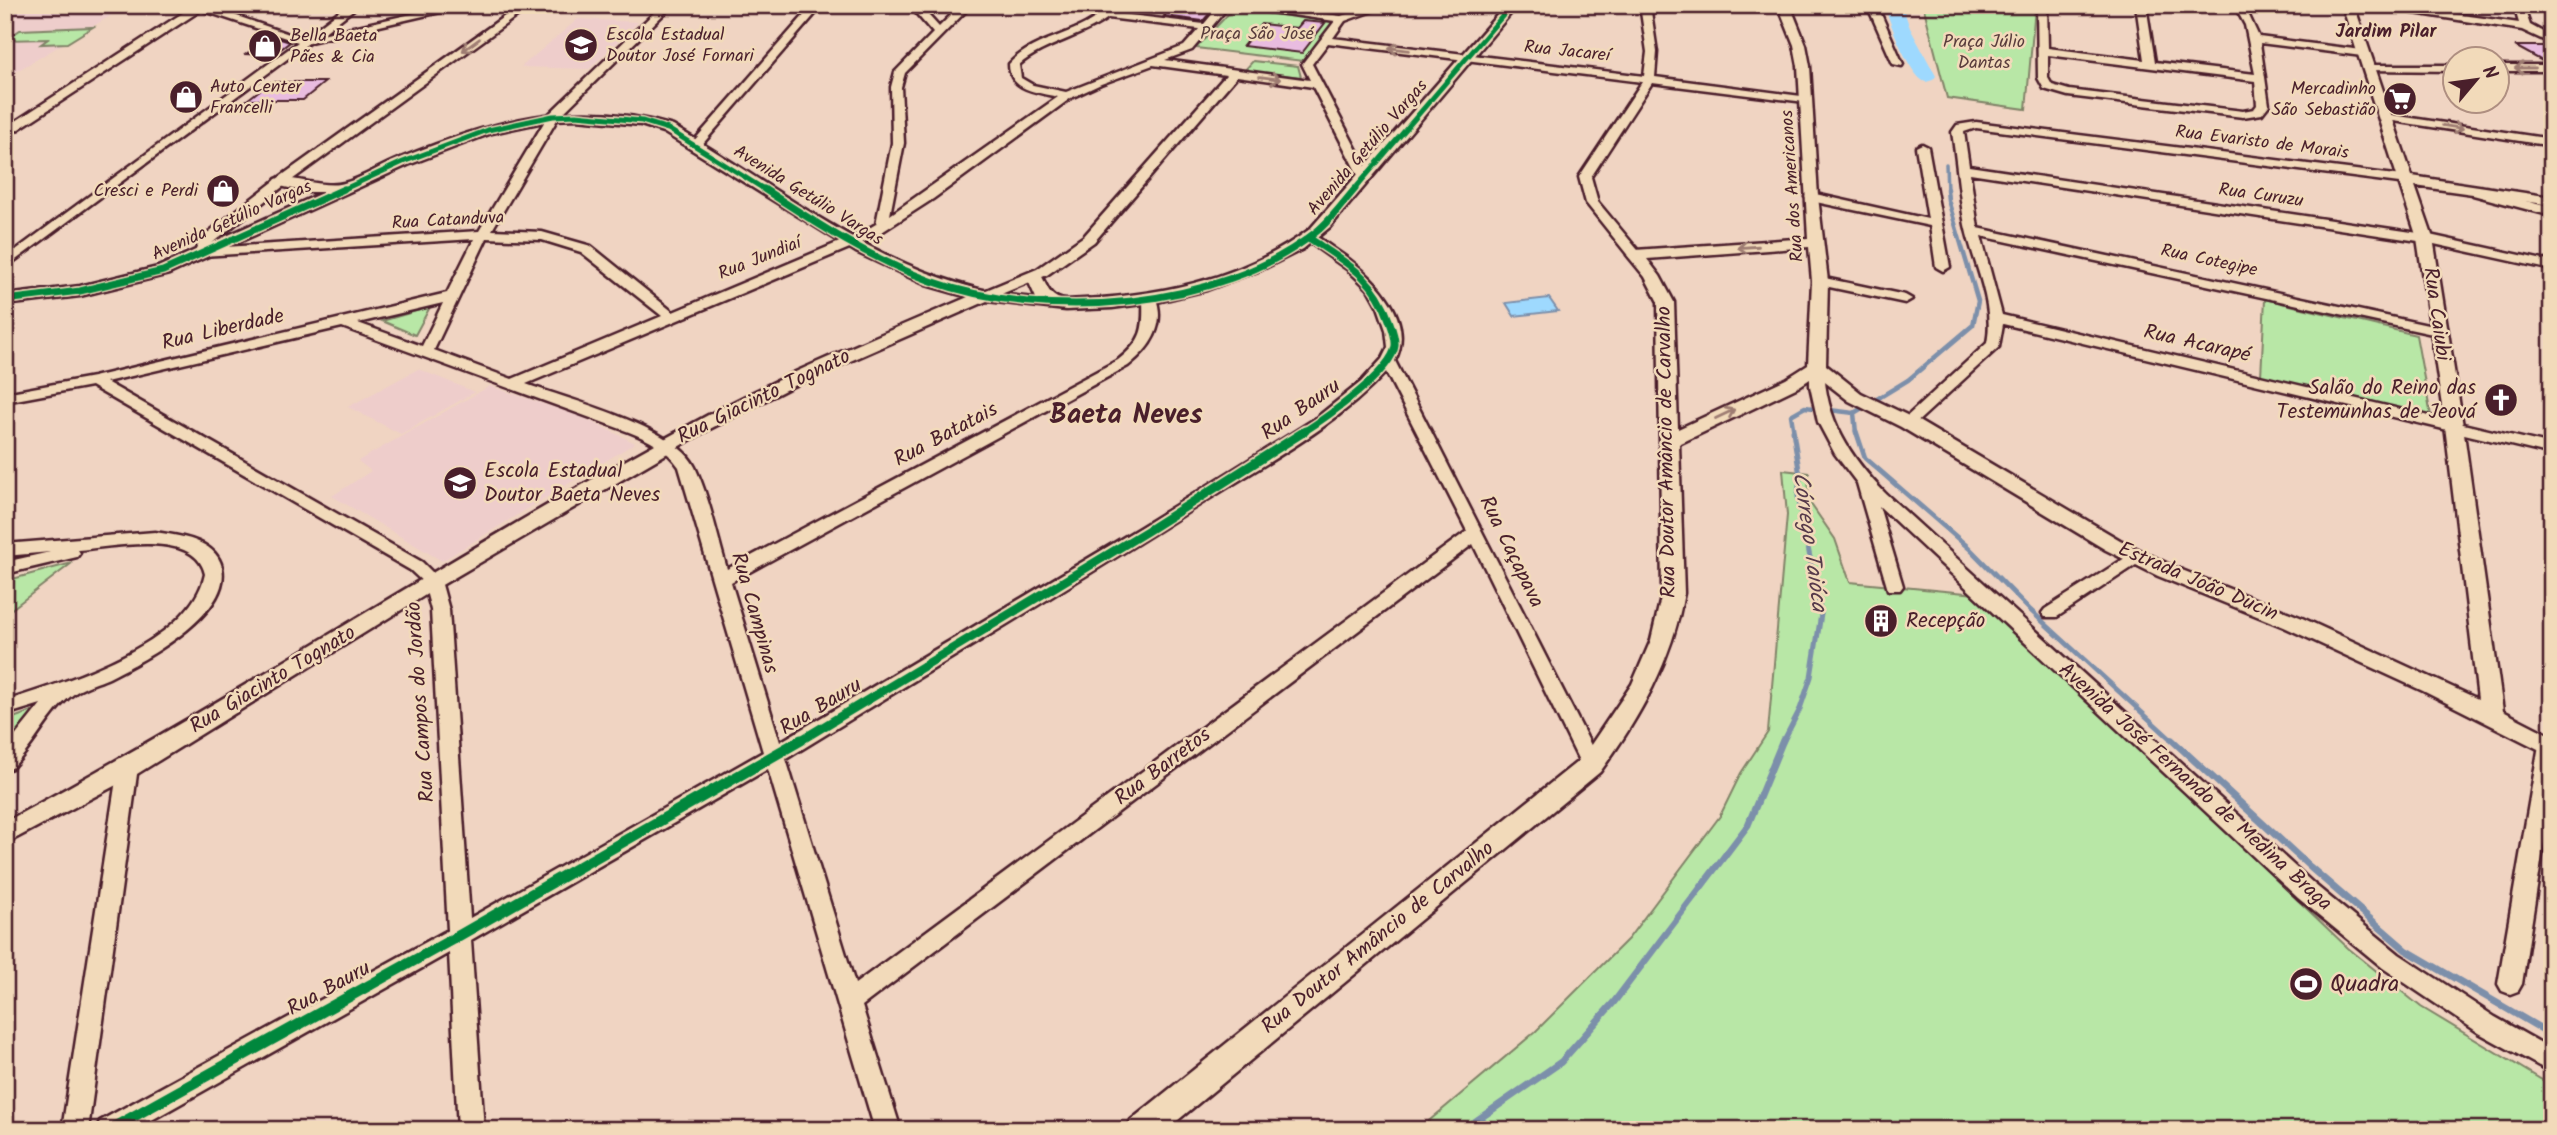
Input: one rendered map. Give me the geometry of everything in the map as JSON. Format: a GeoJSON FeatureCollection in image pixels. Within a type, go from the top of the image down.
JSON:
{"type":"FeatureCollection","features":[{"type":"Feature","properties":{"kind":"street"},"geometry":{"type":"LineString","coordinates":[[5,264],[354,5]]}},
{"type":"Feature","properties":{"kind":"street"},"geometry":{"type":"LineString","coordinates":[[5,134],[202,6],[287,37],[307,40],[466,5]]}},
{"type":"Feature","properties":{"kind":"street"},"geometry":{"type":"LineString","coordinates":[[202,252],[206,241],[281,182],[527,5]]}},
{"type":"Feature","properties":{"kind":"street"},"geometry":{"type":"LineString","coordinates":[[426,352],[482,236],[553,116],[667,5]]}},
{"type":"Feature","properties":{"kind":"street"},"geometry":{"type":"LineString","coordinates":[[696,145],[818,5]]}},
{"type":"Feature","properties":{"kind":"street"},"geometry":{"type":"LineString","coordinates":[[914,5],[938,32]]}},
{"type":"Feature","properties":{"kind":"street"},"geometry":{"type":"LineString","coordinates":[[882,226],[898,143],[897,79],[908,62],[967,5]]}},
{"type":"Feature","properties":{"kind":"street"},"geometry":{"type":"LineString","coordinates":[[1154,62],[1188,48],[1225,5]]}},
{"type":"Feature","properties":{"kind":"street"},"geometry":{"type":"LineString","coordinates":[[1233,5],[1283,8],[1342,19],[1384,5]]}},
{"type":"Feature","properties":{"kind":"street","name":"Avenida Getúlio Vargas"},"geometry":{"type":"LineString","coordinates":[[5,300],[80,291],[163,271],[447,144],[488,130],[553,116],[609,116],[642,121],[668,129],[851,243],[890,264],[931,281],[984,296],[1053,303],[1097,304],[1150,299],[1212,285],[1284,255],[1309,238],[1325,224],[1512,5]]}},
{"type":"Feature","properties":{"kind":"street","name":"Rua Doutor Amâncio de Carvalho"},"geometry":{"type":"LineString","coordinates":[[1142,1130],[1591,765],[1622,725],[1659,653],[1669,623],[1673,593],[1667,302],[1652,276],[1592,203],[1585,177],[1648,79],[1652,52],[1645,5]]}},
{"type":"Feature","properties":{"kind":"street","name":"Rua dos Americanos"},"geometry":{"type":"LineString","coordinates":[[1784,5],[1800,45],[1804,66],[1811,197],[1820,281],[1817,367]]}},
{"type":"Feature","properties":{"kind":"street"},"geometry":{"type":"LineString","coordinates":[[1872,5],[1898,64]]}},
{"type":"Feature","properties":{"kind":"street"},"geometry":{"type":"LineString","coordinates":[[2042,5],[2044,84],[2062,92],[2238,114],[2254,113],[2263,107],[2260,78],[2246,13],[2239,5]]}},
{"type":"Feature","properties":{"kind":"street"},"geometry":{"type":"LineString","coordinates":[[2141,5],[2150,64]]}},
{"type":"Feature","properties":{"kind":"street","name":"Rua Caiubi"},"geometry":{"type":"LineString","coordinates":[[2348,5],[2425,238],[2437,331],[2454,426],[2492,716]]}},
{"type":"Feature","properties":{"kind":"street"},"geometry":{"type":"LineString","coordinates":[[2368,5],[2525,27],[2552,41]]}},
{"type":"Feature","properties":{"kind":"street"},"geometry":{"type":"LineString","coordinates":[[2525,27],[2517,6],[2526,5]]}},
{"type":"Feature","properties":{"kind":"street"},"geometry":{"type":"LineString","coordinates":[[1067,96],[1022,83],[1014,74],[1014,64],[1025,53],[1110,10],[1208,27]]}},
{"type":"Feature","properties":{"kind":"street"},"geometry":{"type":"LineString","coordinates":[[1342,19],[1307,64],[1365,177]]}},
{"type":"Feature","properties":{"kind":"street"},"geometry":{"type":"LineString","coordinates":[[2253,39],[2362,54]]}},
{"type":"Feature","properties":{"kind":"street","name":"Rua Jacareí"},"geometry":{"type":"LineString","coordinates":[[1326,40],[1805,99]]}},
{"type":"Feature","properties":{"kind":"street"},"geometry":{"type":"LineString","coordinates":[[2044,51],[2260,78]]}},
{"type":"Feature","properties":{"kind":"street"},"geometry":{"type":"LineString","coordinates":[[1154,62],[1316,84]]}},
{"type":"Feature","properties":{"kind":"street","name":"Rua Jundiaí"},"geometry":{"type":"LineString","coordinates":[[512,384],[851,243],[929,196],[1067,96],[1097,82],[1154,62]]}},
{"type":"Feature","properties":{"kind":"street"},"geometry":{"type":"LineString","coordinates":[[2368,68],[2442,68]]}},
{"type":"Feature","properties":{"kind":"street"},"geometry":{"type":"LineString","coordinates":[[2512,68],[2552,68]]}},
{"type":"Feature","properties":{"kind":"street","name":"Rua Giacinto Tognato"},"geometry":{"type":"LineString","coordinates":[[5,834],[128,767],[432,581],[668,444],[785,383],[1034,276],[1067,257],[1089,239],[1233,74]]}},
{"type":"Feature","properties":{"kind":"street"},"geometry":{"type":"LineString","coordinates":[[2385,117],[2552,143]]}},
{"type":"Feature","properties":{"kind":"street","name":"Rua Evaristo de Morais"},"geometry":{"type":"LineString","coordinates":[[1964,169],[1958,132],[1961,127],[1968,125],[2407,180],[2464,188],[2551,206]]}},
{"type":"Feature","properties":{"kind":"street"},"geometry":{"type":"LineString","coordinates":[[1922,147],[1943,267]]}},
{"type":"Feature","properties":{"kind":"street"},"geometry":{"type":"LineString","coordinates":[[1908,423],[1994,344],[1998,335],[1996,317],[1973,231],[1964,169]]}},
{"type":"Feature","properties":{"kind":"street","name":"Rua Curuzu"},"geometry":{"type":"LineString","coordinates":[[1964,169],[2425,238],[2552,266]]}},
{"type":"Feature","properties":{"kind":"street"},"geometry":{"type":"LineString","coordinates":[[281,182],[306,188],[347,188]]}},
{"type":"Feature","properties":{"kind":"street"},"geometry":{"type":"LineString","coordinates":[[890,194],[929,196]]}},
{"type":"Feature","properties":{"kind":"street"},"geometry":{"type":"LineString","coordinates":[[1811,197],[1936,224]]}},
{"type":"Feature","properties":{"kind":"street","name":"Rua Cotegipe"},"geometry":{"type":"LineString","coordinates":[[1973,231],[2437,331]]}},
{"type":"Feature","properties":{"kind":"street","name":"Rua Catanduva"},"geometry":{"type":"LineString","coordinates":[[202,252],[482,236],[550,236],[586,249],[671,317]]}},
{"type":"Feature","properties":{"kind":"street"},"geometry":{"type":"LineString","coordinates":[[1309,238],[1353,267],[1374,287],[1393,330],[1395,347],[1388,361]]}},
{"type":"Feature","properties":{"kind":"street"},"geometry":{"type":"LineString","coordinates":[[1635,255],[1816,242]]}},
{"type":"Feature","properties":{"kind":"street"},"geometry":{"type":"LineString","coordinates":[[1034,276],[1041,295],[1053,303]]}},
{"type":"Feature","properties":{"kind":"street"},"geometry":{"type":"LineString","coordinates":[[1820,281],[1905,299]]}},
{"type":"Feature","properties":{"kind":"street","name":"Rua Liberdade"},"geometry":{"type":"LineString","coordinates":[[5,398],[93,381],[450,298]]}},
{"type":"Feature","properties":{"kind":"street","name":"Rua Batatais"},"geometry":{"type":"LineString","coordinates":[[721,580],[1123,363],[1143,348],[1149,339],[1152,328],[1150,299]]}},
{"type":"Feature","properties":{"kind":"street","name":"Rua Acarapé"},"geometry":{"type":"LineString","coordinates":[[1996,317],[2552,450]]}},
{"type":"Feature","properties":{"kind":"street","name":"Rua Campinas"},"geometry":{"type":"LineString","coordinates":[[346,323],[635,429],[668,444],[681,455],[687,467],[888,1130]]}},
{"type":"Feature","properties":{"kind":"street","name":"Rua Caçapava"},"geometry":{"type":"LineString","coordinates":[[1388,361],[1591,765]]}},
{"type":"Feature","properties":{"kind":"street","name":"Rua Bauru"},"geometry":{"type":"LineString","coordinates":[[109,1130],[774,756],[1147,531],[1321,421],[1366,385],[1388,361]]}},
{"type":"Feature","properties":{"kind":"street"},"geometry":{"type":"LineString","coordinates":[[1669,441],[1781,388],[1817,367]]}},
{"type":"Feature","properties":{"kind":"street","name":"Estrada João Ducin"},"geometry":{"type":"LineString","coordinates":[[1817,367],[1878,410],[1908,423],[2136,557],[2292,622],[2550,746]]}},
{"type":"Feature","properties":{"kind":"street","name":"Avenida José Fernando de Medina Braga"},"geometry":{"type":"LineString","coordinates":[[1817,367],[1820,401],[1841,454],[1863,481],[2306,891],[2390,961],[2487,1025],[2552,1062]]}},
{"type":"Feature","properties":{"kind":"street","name":"Rua Campos do Jordão"},"geometry":{"type":"LineString","coordinates":[[93,381],[416,566],[432,581],[440,610],[471,1130]]}},
{"type":"Feature","properties":{"kind":"street","name":"Estrada João Ducin"},"geometry":{"type":"LineString","coordinates":[[1781,388],[1820,401],[1858,398]]}},
{"type":"Feature","properties":{"kind":"street","name":"Avenida José Fernando de Medina Braga"},"geometry":{"type":"LineString","coordinates":[[1863,481],[1894,586]]}},
{"type":"Feature","properties":{"kind":"street","name":"Rua Barretos"},"geometry":{"type":"LineString","coordinates":[[850,1002],[1476,533]]}},
{"type":"Feature","properties":{"kind":"street"},"geometry":{"type":"LineString","coordinates":[[5,550],[155,538],[192,544],[211,558],[215,567],[213,581],[195,610],[167,636],[133,658],[65,689],[5,708]]}},
{"type":"Feature","properties":{"kind":"street"},"geometry":{"type":"LineString","coordinates":[[5,568],[115,541]]}},
{"type":"Feature","properties":{"kind":"street"},"geometry":{"type":"LineString","coordinates":[[2051,613],[2136,557]]}},
{"type":"Feature","properties":{"kind":"street"},"geometry":{"type":"LineString","coordinates":[[5,762],[18,750],[65,689]]}},
{"type":"Feature","properties":{"kind":"street"},"geometry":{"type":"LineString","coordinates":[[2510,984],[2550,746]]}},
{"type":"Feature","properties":{"kind":"street"},"geometry":{"type":"LineString","coordinates":[[75,1130],[128,767]]}},
{"type":"Feature","properties":{"kind":"shaded area"},"geometry":{"type":"Polygon","coordinates":[[[5,5],[129,5],[5,78],[5,5]]]}},
{"type":"Feature","properties":{"kind":"shaded area","name":"Escola Estadual Doutor José Fornari"},"geometry":{"type":"Polygon","coordinates":[[[578,19],[638,22],[589,69],[521,67],[578,19]]]}},
{"type":"Feature","properties":{"kind":"shaded area"},"geometry":{"type":"Polygon","coordinates":[[[418,369],[475,392],[401,434],[348,407],[418,369]]]}},
{"type":"Feature","properties":{"kind":"shaded area","name":"Escola Estadual Doutor Baeta Neves"},"geometry":{"type":"Polygon","coordinates":[[[490,386],[582,417],[635,443],[442,561],[332,496],[371,471],[358,461],[490,386]]]}},
{"type":"Feature","properties":{"kind":"green space"},"geometry":{"type":"Polygon","coordinates":[[[1295,5],[1377,5],[1340,17],[1289,11],[1295,5]]]}},
{"type":"Feature","properties":{"kind":"green space","name":"Praça Júlio Dantas"},"geometry":{"type":"Polygon","coordinates":[[[1923,5],[2035,7],[2026,109],[1947,98],[1923,5]]]}},
{"type":"Feature","properties":{"kind":"green space","name":"Praça São José"},"geometry":{"type":"Polygon","coordinates":[[[1233,9],[1334,22],[1303,61],[1196,48],[1233,9]]]}},
{"type":"Feature","properties":{"kind":"green space"},"geometry":{"type":"Polygon","coordinates":[[[93,27],[67,43],[41,44],[48,39],[5,40],[20,30],[93,27]]]}},
{"type":"Feature","properties":{"kind":"green space"},"geometry":{"type":"Polygon","coordinates":[[[1253,61],[1298,66],[1301,77],[1244,71],[1253,61]]]}},
{"type":"Feature","properties":{"kind":"green space"},"geometry":{"type":"Polygon","coordinates":[[[2265,299],[2416,335],[2431,416],[2261,376],[2265,299]]]}},
{"type":"Feature","properties":{"kind":"green space"},"geometry":{"type":"Polygon","coordinates":[[[430,307],[415,335],[382,321],[430,307]]]}},
{"type":"Feature","properties":{"kind":"green space"},"geometry":{"type":"Polygon","coordinates":[[[1783,470],[1809,473],[1808,500],[1835,539],[1850,582],[1976,594],[2348,948],[2421,1007],[2552,1086],[2552,1130],[1418,1130],[1535,1032],[1628,939],[1720,816],[1741,773],[1768,732],[1787,515],[1783,470]]]}},
{"type":"Feature","properties":{"kind":"green space"},"geometry":{"type":"Polygon","coordinates":[[[72,563],[13,608],[5,614],[5,581],[72,563]]]}},
{"type":"Feature","properties":{"kind":"green space"},"geometry":{"type":"Polygon","coordinates":[[[38,709],[5,751],[5,721],[38,709]]]}},
{"type":"Feature","properties":{"kind":"water"},"geometry":{"type":"Polygon","coordinates":[[[1549,298],[1558,311],[1514,316],[1506,303],[1549,298]]]}},
{"type":"Feature","properties":{"kind":"building"},"geometry":{"type":"Polygon","coordinates":[[[1174,5],[1215,7],[1203,21],[1164,16],[1174,5]]]}},
{"type":"Feature","properties":{"kind":"building"},"geometry":{"type":"Polygon","coordinates":[[[1303,21],[1325,23],[1302,53],[1243,46],[1261,24],[1297,28],[1303,21]]]}},
{"type":"Feature","properties":{"kind":"building"},"geometry":{"type":"Polygon","coordinates":[[[271,36],[290,42],[273,55],[246,54],[271,36]]]}},
{"type":"Feature","properties":{"kind":"building"},"geometry":{"type":"Polygon","coordinates":[[[2515,46],[2552,46],[2552,62],[2544,62],[2515,46]]]}},
{"type":"Feature","properties":{"kind":"building"},"geometry":{"type":"Polygon","coordinates":[[[270,82],[325,82],[303,100],[247,100],[270,82]]]}},
{"type":"Feature","properties":{"kind":"waterway","name":"Córrego Taióca"},"geometry":{"type":"LineString","coordinates":[[1893,5],[1901,28],[1926,76]]}},
{"type":"Feature","properties":{"kind":"waterway","name":"Córrego Taióca"},"geometry":{"type":"LineString","coordinates":[[1946,164],[1947,191]]}},
{"type":"Feature","properties":{"kind":"waterway","name":"Córrego Taióca"},"geometry":{"type":"LineString","coordinates":[[1854,413],[1908,380],[1973,325],[1978,301],[1947,189]]}},
{"type":"Feature","properties":{"kind":"waterway","name":"Córrego Taióca"},"geometry":{"type":"LineString","coordinates":[[1794,433],[1791,415],[1805,407],[1854,413]]}},
{"type":"Feature","properties":{"kind":"waterway"},"geometry":{"type":"LineString","coordinates":[[1854,413],[1856,433]]}},
{"type":"Feature","properties":{"kind":"waterway","name":"Córrego Taióca"},"geometry":{"type":"LineString","coordinates":[[1783,742],[1800,709],[1811,677],[1821,614],[1798,496],[1800,476],[1793,431]]}},
{"type":"Feature","properties":{"kind":"waterway"},"geometry":{"type":"LineString","coordinates":[[1856,431],[1865,458],[1969,548],[2029,609],[2174,742]]}},
{"type":"Feature","properties":{"kind":"waterway","name":"Córrego Taióca"},"geometry":{"type":"LineString","coordinates":[[1463,1130],[1561,1062],[1614,1002],[1748,825],[1783,740]]}},
{"type":"Feature","properties":{"kind":"waterway"},"geometry":{"type":"LineString","coordinates":[[2172,740],[2310,867],[2406,950],[2552,1035]]}},
{"type":"Feature","properties":{"kind":"cycle path"},"geometry":{"type":"LineString","coordinates":[[5,300],[80,291],[163,271],[403,162],[488,130],[553,116],[576,115],[642,121],[668,129],[833,233],[890,264],[932,281],[975,294],[1020,302],[1066,305],[1157,297],[1201,287],[1244,272],[1287,251],[1316,232],[1512,5]]}},
{"type":"Feature","properties":{"kind":"cycle path"},"geometry":{"type":"LineString","coordinates":[[109,1130],[774,756],[1147,531],[1321,421],[1366,385],[1388,361],[1395,347],[1393,330],[1385,307],[1374,287],[1353,267],[1309,238]]}},
{"type":"Feature","properties":{"kind":"place","name":"Escola Estadual Doutor José Fornari"},"geometry":{"type":"Point","coordinates":[581,45]}},
{"type":"Feature","properties":{"kind":"place","name":"Bella Baeta Pães & Cia"},"geometry":{"type":"Point","coordinates":[265,46]}},
{"type":"Feature","properties":{"kind":"place","name":"Auto Center Francelli"},"geometry":{"type":"Point","coordinates":[186,97]}},
{"type":"Feature","properties":{"kind":"place","name":"Mercadinho São Sebastião"},"geometry":{"type":"Point","coordinates":[2400,99]}},
{"type":"Feature","properties":{"kind":"place","name":"Cresci e Perdi"},"geometry":{"type":"Point","coordinates":[223,191]}},
{"type":"Feature","properties":{"kind":"place","name":"Salão do Reino das Testemunhas de Jeová"},"geometry":{"type":"Point","coordinates":[2501,400]}},
{"type":"Feature","properties":{"kind":"place","name":"Escola Estadual Doutor Baeta Neves"},"geometry":{"type":"Point","coordinates":[460,483]}},
{"type":"Feature","properties":{"kind":"place","name":"Recepção"},"geometry":{"type":"Point","coordinates":[1881,621]}},
{"type":"Feature","properties":{"kind":"place","name":"Quadra"},"geometry":{"type":"Point","coordinates":[2306,984]}},
{"type":"Feature","properties":{"kind":"district","name":"Jardim Pilar"},"geometry":{"type":"Point","coordinates":[2386,32]}},
{"type":"Feature","properties":{"kind":"district","name":"Baeta Neves"},"geometry":{"type":"Point","coordinates":[1126,415]}}]}
